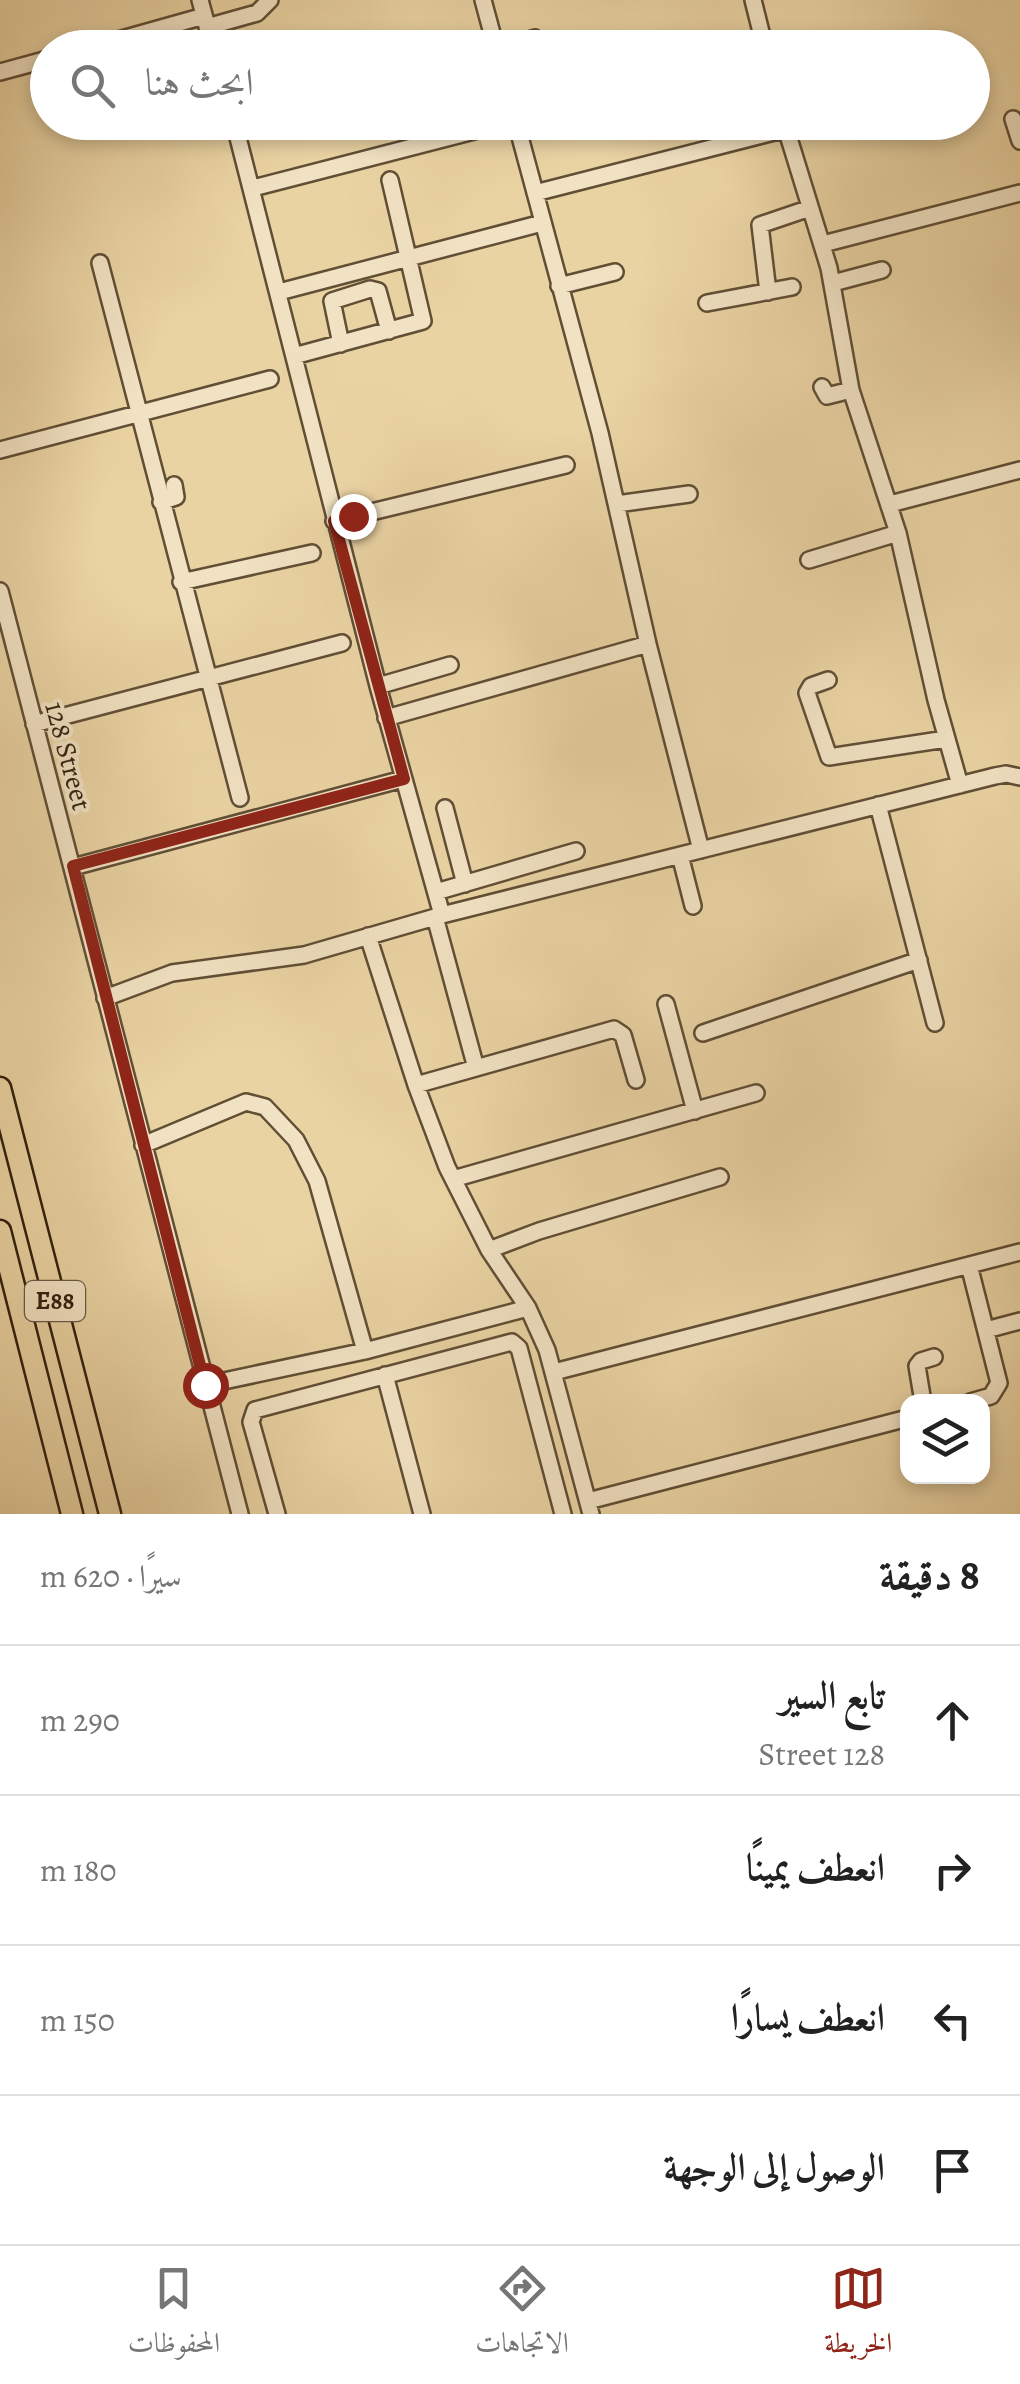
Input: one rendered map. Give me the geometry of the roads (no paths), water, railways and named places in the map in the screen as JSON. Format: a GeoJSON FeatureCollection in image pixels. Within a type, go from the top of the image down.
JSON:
{"type":"FeatureCollection","features":[{"type":"Feature","properties":{"kind":"highway","name":"E88"},"geometry":{"type":"LineString","coordinates":[[0,1088],[110,1514]]}},
{"type":"Feature","properties":{"kind":"highway","name":"E88"},"geometry":{"type":"LineString","coordinates":[[0,1231],[72,1514]]}},
{"type":"Feature","properties":{"kind":"street"},"geometry":{"type":"LineString","coordinates":[[150,30],[204,14],[258,13],[270,0]]}},
{"type":"Feature","properties":{"kind":"street"},"geometry":{"type":"LineString","coordinates":[[484,0],[494,30]]}},
{"type":"Feature","properties":{"kind":"street"},"geometry":{"type":"LineString","coordinates":[[753,0],[760,30]]}},
{"type":"Feature","properties":{"kind":"street"},"geometry":{"type":"LineString","coordinates":[[0,72],[30,64]]}},
{"type":"Feature","properties":{"kind":"street"},"geometry":{"type":"LineString","coordinates":[[1014,119],[1020,141]]}},
{"type":"Feature","properties":{"kind":"street"},"geometry":{"type":"LineString","coordinates":[[239,140],[334,521],[436,892],[476,1068]]}},
{"type":"Feature","properties":{"kind":"street"},"geometry":{"type":"LineString","coordinates":[[253,188],[442,140]]}},
{"type":"Feature","properties":{"kind":"street"},"geometry":{"type":"LineString","coordinates":[[519,140],[617,504],[701,850]]}},
{"type":"Feature","properties":{"kind":"street"},"geometry":{"type":"LineString","coordinates":[[721,140],[722,145]]}},
{"type":"Feature","properties":{"kind":"street"},"geometry":{"type":"LineString","coordinates":[[535,193],[739,140]]}},
{"type":"Feature","properties":{"kind":"street"},"geometry":{"type":"LineString","coordinates":[[789,140],[823,244],[851,390],[890,504],[960,784]]}},
{"type":"Feature","properties":{"kind":"street"},"geometry":{"type":"LineString","coordinates":[[294,356],[420,323],[424,318],[390,180]]}},
{"type":"Feature","properties":{"kind":"street"},"geometry":{"type":"LineString","coordinates":[[823,244],[1020,193]]}},
{"type":"Feature","properties":{"kind":"street"},"geometry":{"type":"LineString","coordinates":[[768,292],[760,224],[810,208]]}},
{"type":"Feature","properties":{"kind":"street"},"geometry":{"type":"LineString","coordinates":[[279,292],[542,223]]}},
{"type":"Feature","properties":{"kind":"street"},"geometry":{"type":"LineString","coordinates":[[100,263],[240,798]]}},
{"type":"Feature","properties":{"kind":"street"},"geometry":{"type":"LineString","coordinates":[[833,282],[882,270]]}},
{"type":"Feature","properties":{"kind":"street"},"geometry":{"type":"LineString","coordinates":[[559,286],[615,272]]}},
{"type":"Feature","properties":{"kind":"street"},"geometry":{"type":"LineString","coordinates":[[707,303],[792,287]]}},
{"type":"Feature","properties":{"kind":"street"},"geometry":{"type":"LineString","coordinates":[[342,344],[332,302],[370,288],[378,291],[389,332]]}},
{"type":"Feature","properties":{"kind":"street"},"geometry":{"type":"LineString","coordinates":[[0,450],[270,378]]}},
{"type":"Feature","properties":{"kind":"street"},"geometry":{"type":"LineString","coordinates":[[822,387],[827,396],[851,390]]}},
{"type":"Feature","properties":{"kind":"street"},"geometry":{"type":"LineString","coordinates":[[334,521],[566,465]]}},
{"type":"Feature","properties":{"kind":"street"},"geometry":{"type":"LineString","coordinates":[[890,504],[1020,470]]}},
{"type":"Feature","properties":{"kind":"street"},"geometry":{"type":"LineString","coordinates":[[161,502],[176,498],[174,486]]}},
{"type":"Feature","properties":{"kind":"street"},"geometry":{"type":"LineString","coordinates":[[617,504],[689,494]]}},
{"type":"Feature","properties":{"kind":"street"},"geometry":{"type":"LineString","coordinates":[[809,560],[898,533]]}},
{"type":"Feature","properties":{"kind":"street"},"geometry":{"type":"LineString","coordinates":[[181,582],[312,552]]}},
{"type":"Feature","properties":{"kind":"street","name":"128 Street"},"geometry":{"type":"LineString","coordinates":[[0,591],[240,1514]]}},
{"type":"Feature","properties":{"kind":"street"},"geometry":{"type":"LineString","coordinates":[[34,724],[342,644]]}},
{"type":"Feature","properties":{"kind":"street"},"geometry":{"type":"LineString","coordinates":[[386,718],[648,644]]}},
{"type":"Feature","properties":{"kind":"street"},"geometry":{"type":"LineString","coordinates":[[378,686],[450,666]]}},
{"type":"Feature","properties":{"kind":"street"},"geometry":{"type":"LineString","coordinates":[[828,680],[811,686],[807,693],[828,758],[946,739]]}},
{"type":"Feature","properties":{"kind":"street"},"geometry":{"type":"LineString","coordinates":[[105,998],[172,973],[304,954],[960,784],[1006,774],[1020,777]]}},
{"type":"Feature","properties":{"kind":"street"},"geometry":{"type":"LineString","coordinates":[[73,866],[404,779]]}},
{"type":"Feature","properties":{"kind":"street"},"geometry":{"type":"LineString","coordinates":[[878,805],[936,1022]]}},
{"type":"Feature","properties":{"kind":"street"},"geometry":{"type":"LineString","coordinates":[[445,808],[464,884]]}},
{"type":"Feature","properties":{"kind":"street"},"geometry":{"type":"LineString","coordinates":[[436,892],[576,851]]}},
{"type":"Feature","properties":{"kind":"street"},"geometry":{"type":"LineString","coordinates":[[680,855],[693,906]]}},
{"type":"Feature","properties":{"kind":"street"},"geometry":{"type":"LineString","coordinates":[[368,936],[416,1086],[453,1178],[489,1250],[528,1308],[554,1372],[590,1507],[900,1420]]}},
{"type":"Feature","properties":{"kind":"street"},"geometry":{"type":"LineString","coordinates":[[703,1033],[919,960]]}},
{"type":"Feature","properties":{"kind":"street"},"geometry":{"type":"LineString","coordinates":[[666,1004],[695,1110]]}},
{"type":"Feature","properties":{"kind":"street"},"geometry":{"type":"LineString","coordinates":[[416,1086],[614,1029],[623,1034],[636,1080]]}},
{"type":"Feature","properties":{"kind":"street"},"geometry":{"type":"LineString","coordinates":[[453,1178],[756,1094]]}},
{"type":"Feature","properties":{"kind":"street"},"geometry":{"type":"LineString","coordinates":[[143,1144],[246,1102],[265,1107],[296,1140],[318,1180],[365,1351]]}},
{"type":"Feature","properties":{"kind":"street"},"geometry":{"type":"LineString","coordinates":[[489,1250],[539,1231],[720,1177]]}},
{"type":"Feature","properties":{"kind":"street"},"geometry":{"type":"LineString","coordinates":[[554,1372],[1020,1252]]}},
{"type":"Feature","properties":{"kind":"street"},"geometry":{"type":"LineString","coordinates":[[970,1265],[998,1388],[990,1397]]}},
{"type":"Feature","properties":{"kind":"street"},"geometry":{"type":"LineString","coordinates":[[205,1385],[365,1351],[528,1308]]}},
{"type":"Feature","properties":{"kind":"street"},"geometry":{"type":"LineString","coordinates":[[986,1330],[1020,1321]]}},
{"type":"Feature","properties":{"kind":"street"},"geometry":{"type":"LineString","coordinates":[[276,1514],[252,1422],[252,1414],[260,1408],[515,1343],[563,1514]]}},
{"type":"Feature","properties":{"kind":"street"},"geometry":{"type":"LineString","coordinates":[[922,1394],[918,1366],[921,1361],[934,1358]]}},
{"type":"Feature","properties":{"kind":"street"},"geometry":{"type":"LineString","coordinates":[[386,1375],[422,1514]]}}]}
